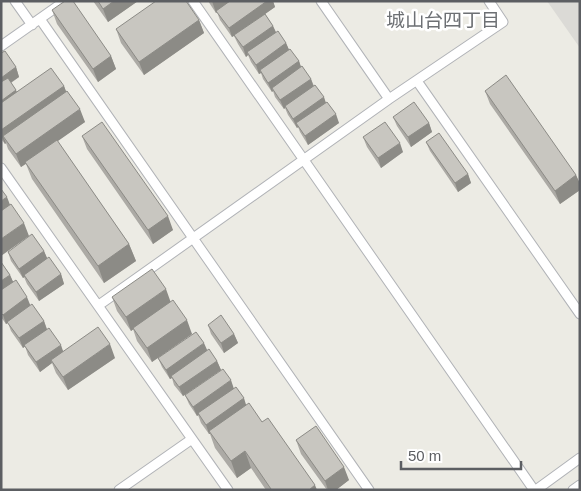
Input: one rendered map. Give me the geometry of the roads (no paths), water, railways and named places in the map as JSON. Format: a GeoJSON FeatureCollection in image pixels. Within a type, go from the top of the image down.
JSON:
{"type":"FeatureCollection","features":[{"type":"Feature","properties":{"kind":"lane"},"geometry":{"type":"LineString","coordinates":[[15,1],[32,25]]}},
{"type":"Feature","properties":{"kind":"lane"},"geometry":{"type":"LineString","coordinates":[[1,46],[66,1]]}},
{"type":"Feature","properties":{"kind":"lane"},"geometry":{"type":"LineString","coordinates":[[193,1],[535,490],[580,458]]}},
{"type":"Feature","properties":{"kind":"lane"},"geometry":{"type":"LineString","coordinates":[[321,1],[390,100]]}},
{"type":"Feature","properties":{"kind":"lane"},"geometry":{"type":"LineString","coordinates":[[99,305],[304,159],[503,22],[489,1]]}},
{"type":"Feature","properties":{"kind":"lane"},"geometry":{"type":"LineString","coordinates":[[40,19],[369,490]]}},
{"type":"Feature","properties":{"kind":"lane"},"geometry":{"type":"LineString","coordinates":[[417,80],[580,314]]}},
{"type":"Feature","properties":{"kind":"lane"},"geometry":{"type":"LineString","coordinates":[[1,168],[228,490]]}},
{"type":"Feature","properties":{"kind":"lane"},"geometry":{"type":"LineString","coordinates":[[119,490],[192,439]]}},
{"type":"Feature","properties":{"kind":"lane"},"geometry":{"type":"LineString","coordinates":[[573,490],[580,485]]}},
{"type":"Feature","properties":{"kind":"district","name":"城山台四丁目"},"geometry":{"type":"Point","coordinates":[443,20]}}]}
